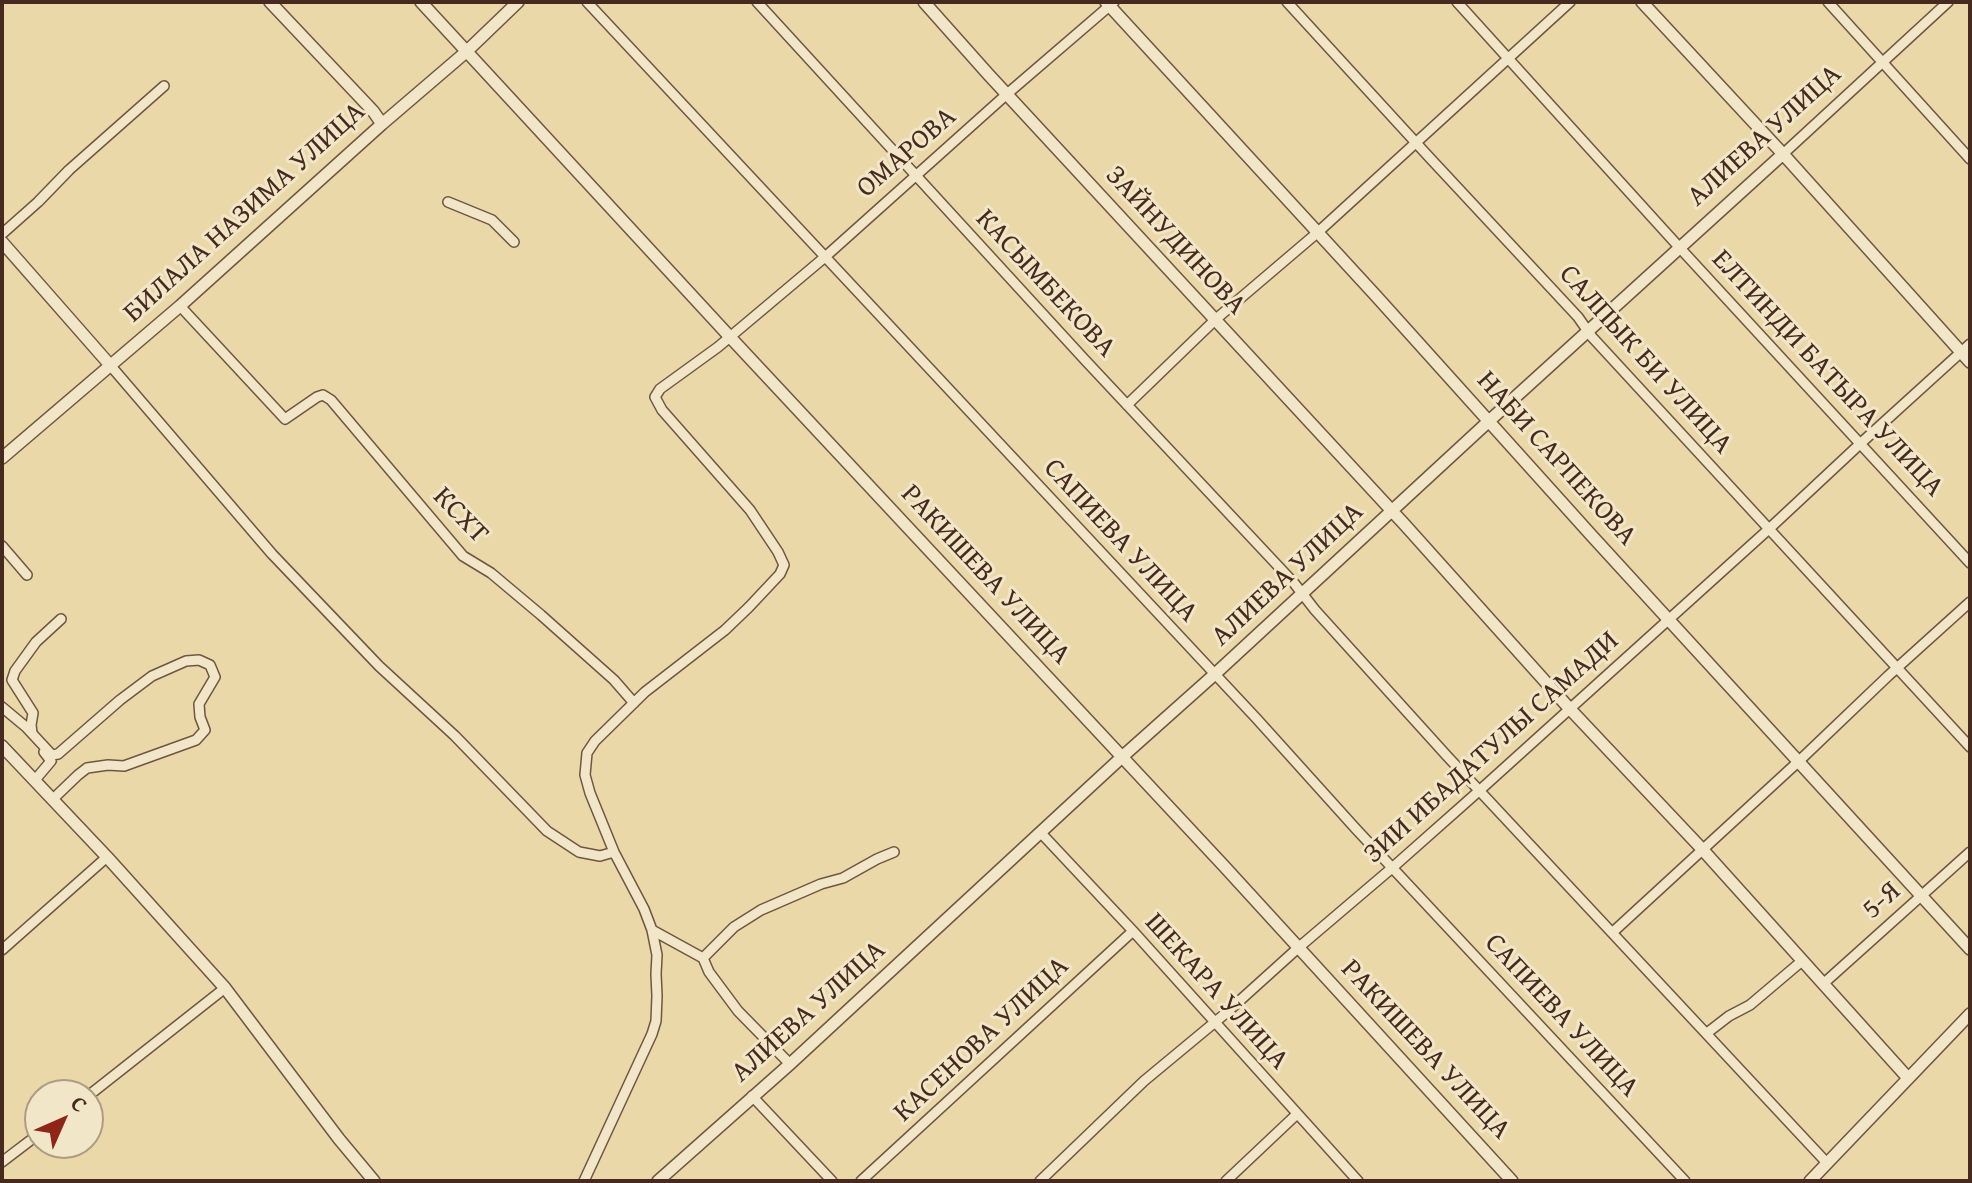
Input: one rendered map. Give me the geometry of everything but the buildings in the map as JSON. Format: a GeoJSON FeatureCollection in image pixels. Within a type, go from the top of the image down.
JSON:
{"type":"FeatureCollection","features":[{"type":"Feature","properties":{"kind":"street"},"geometry":{"type":"LineString","coordinates":[[270,2],[382,124]]}},
{"type":"Feature","properties":{"kind":"street","name":"РАКИШЕВА УЛИЦА"},"geometry":{"type":"LineString","coordinates":[[421,2],[1512,1181]]}},
{"type":"Feature","properties":{"kind":"street","name":"БИЛАЛА НАЗИМА УЛИЦА"},"geometry":{"type":"LineString","coordinates":[[2,458],[180,306],[466,52],[518,2]]}},
{"type":"Feature","properties":{"kind":"street","name":"САПИЕВА УЛИЦА"},"geometry":{"type":"LineString","coordinates":[[587,2],[1685,1181]]}},
{"type":"Feature","properties":{"kind":"street","name":"КАСЫМБЕКОВА"},"geometry":{"type":"LineString","coordinates":[[757,2],[1294,583],[1429,737],[1827,1163]]}},
{"type":"Feature","properties":{"kind":"street","name":"ЗАЙНУДИНОВА"},"geometry":{"type":"LineString","coordinates":[[924,2],[1569,708],[1702,849],[1908,1078]]}},
{"type":"Feature","properties":{"kind":"street","name":"САЛПЫК БИ УЛИЦА"},"geometry":{"type":"LineString","coordinates":[[1287,2],[1970,747]]}},
{"type":"Feature","properties":{"kind":"street","name":"ЕЛТИНДИ БАТЫРА УЛИЦА"},"geometry":{"type":"LineString","coordinates":[[1457,2],[1970,563]]}},
{"type":"Feature","properties":{"kind":"street"},"geometry":{"type":"LineString","coordinates":[[1127,405],[1216,319],[1317,233],[1570,2]]}},
{"type":"Feature","properties":{"kind":"street"},"geometry":{"type":"LineString","coordinates":[[1642,2],[1966,348],[1970,362]]}},
{"type":"Feature","properties":{"kind":"street"},"geometry":{"type":"LineString","coordinates":[[1828,2],[1970,159]]}},
{"type":"Feature","properties":{"kind":"street","name":"АЛИЕВА УЛИЦА"},"geometry":{"type":"LineString","coordinates":[[658,1181],[790,1064],[1948,2]]}},
{"type":"Feature","properties":{"kind":"street","name":"ОМАРОВА"},"geometry":{"type":"LineString","coordinates":[[634,703],[733,622],[780,574],[784,565],[750,510],[662,410],[655,397],[660,389],[730,337],[825,257],[1110,3]]}},
{"type":"Feature","properties":{"kind":"street","name":"НАБИ САРПЕКОВА"},"geometry":{"type":"LineString","coordinates":[[1110,3],[1970,949]]}},
{"type":"Feature","properties":{"kind":"street"},"geometry":{"type":"LineString","coordinates":[[2,234],[164,86]]}},
{"type":"Feature","properties":{"kind":"street"},"geometry":{"type":"LineString","coordinates":[[448,202],[492,220],[514,242]]}},
{"type":"Feature","properties":{"kind":"street"},"geometry":{"type":"LineString","coordinates":[[2,242],[272,554],[379,666],[455,736],[547,831],[579,852],[600,856],[614,852]]}},
{"type":"Feature","properties":{"kind":"street","name":"КСХТ"},"geometry":{"type":"LineString","coordinates":[[180,306],[285,419],[317,397],[323,395],[331,400],[463,556],[491,573],[541,615],[614,680],[634,703]]}},
{"type":"Feature","properties":{"kind":"street","name":"ЗИИ ИБАДАТУЛЫ САМАДИ"},"geometry":{"type":"LineString","coordinates":[[1040,1181],[1144,1081],[1480,790],[1966,348]]}},
{"type":"Feature","properties":{"kind":"street"},"geometry":{"type":"LineString","coordinates":[[2,546],[27,575]]}},
{"type":"Feature","properties":{"kind":"street"},"geometry":{"type":"LineString","coordinates":[[1613,932],[1970,602]]}},
{"type":"Feature","properties":{"kind":"street"},"geometry":{"type":"LineString","coordinates":[[35,780],[51,761],[33,735],[33,713],[12,680],[23,658],[61,619]]}},
{"type":"Feature","properties":{"kind":"street"},"geometry":{"type":"LineString","coordinates":[[2,707],[52,755],[58,754],[152,676],[186,661],[199,660],[210,665],[215,677],[199,704],[205,730],[196,740],[124,766],[87,768],[53,799]]}},
{"type":"Feature","properties":{"kind":"street"},"geometry":{"type":"LineString","coordinates":[[2,685],[7,682],[16,689]]}},
{"type":"Feature","properties":{"kind":"street"},"geometry":{"type":"LineString","coordinates":[[584,1181],[656,1021],[657,955],[652,930],[614,852],[585,775],[587,753],[595,741],[634,703]]}},
{"type":"Feature","properties":{"kind":"street"},"geometry":{"type":"LineString","coordinates":[[2,746],[225,988],[374,1181]]}},
{"type":"Feature","properties":{"kind":"street","name":"ШЕКАРА УЛИЦА"},"geometry":{"type":"LineString","coordinates":[[1041,833],[1358,1181]]}},
{"type":"Feature","properties":{"kind":"street"},"geometry":{"type":"LineString","coordinates":[[703,958],[734,927],[761,910],[843,878],[894,852]]}},
{"type":"Feature","properties":{"kind":"street","name":"5-Я"},"geometry":{"type":"LineString","coordinates":[[1823,984],[1970,852]]}},
{"type":"Feature","properties":{"kind":"street"},"geometry":{"type":"LineString","coordinates":[[2,950],[107,857]]}},
{"type":"Feature","properties":{"kind":"street"},"geometry":{"type":"LineString","coordinates":[[652,930],[703,958],[709,972],[738,1011],[790,1064]]}},
{"type":"Feature","properties":{"kind":"street","name":"КАСЕНОВА УЛИЦА"},"geometry":{"type":"LineString","coordinates":[[861,1181],[1133,931]]}},
{"type":"Feature","properties":{"kind":"street"},"geometry":{"type":"LineString","coordinates":[[1707,1033],[1750,1005],[1802,961]]}},
{"type":"Feature","properties":{"kind":"street"},"geometry":{"type":"LineString","coordinates":[[104,1083],[225,988]]}},
{"type":"Feature","properties":{"kind":"street"},"geometry":{"type":"LineString","coordinates":[[1810,1181],[1970,1014]]}},
{"type":"Feature","properties":{"kind":"street"},"geometry":{"type":"LineString","coordinates":[[752,1096],[832,1181]]}},
{"type":"Feature","properties":{"kind":"street"},"geometry":{"type":"LineString","coordinates":[[1226,1181],[1297,1114]]}},
{"type":"Feature","properties":{"kind":"street"},"geometry":{"type":"LineString","coordinates":[[2,1162],[24,1145]]}}]}
